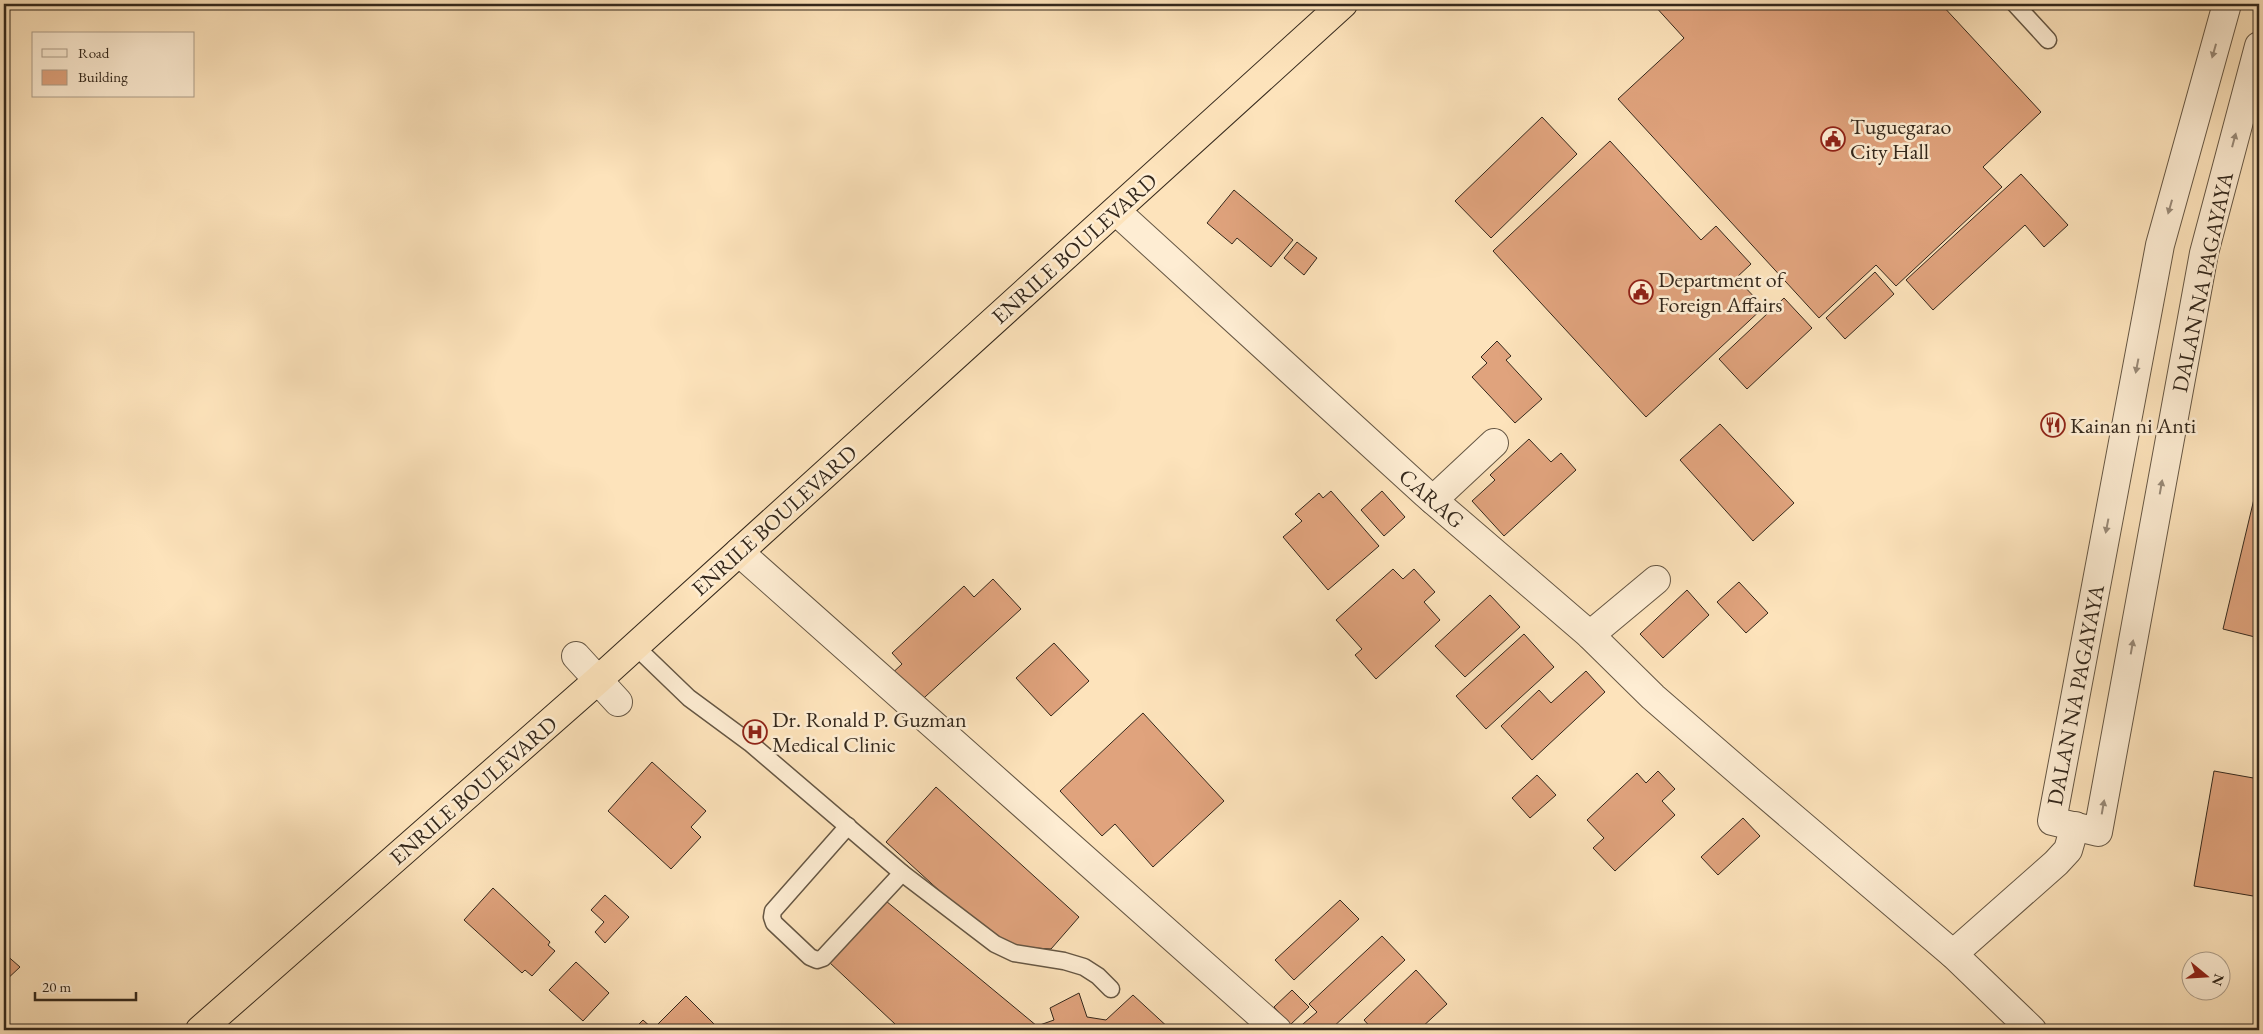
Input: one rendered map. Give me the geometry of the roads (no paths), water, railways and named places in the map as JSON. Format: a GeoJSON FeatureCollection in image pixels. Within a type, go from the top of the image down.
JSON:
{"type":"FeatureCollection","features":[{"type":"Feature","properties":{"kind":"highway","name":"ENRILE BOULEVARD"},"geometry":{"type":"LineString","coordinates":[[200,1030],[598,680],[1343,4]]}},
{"type":"Feature","properties":{"kind":"street","name":"DALAN NA PAGAYAYA"},"geometry":{"type":"LineString","coordinates":[[2227,4],[2160,245],[2052,821],[2098,832],[2204,253],[2259,46]]}},
{"type":"Feature","properties":{"kind":"street","name":"CARAG"},"geometry":{"type":"LineString","coordinates":[[1116,211],[1433,500],[1590,635],[1654,697],[1751,782],[1953,954],[2032,1030]]}},
{"type":"Feature","properties":{"kind":"street"},"geometry":{"type":"LineString","coordinates":[[1433,500],[1494,443]]}},
{"type":"Feature","properties":{"kind":"street"},"geometry":{"type":"LineString","coordinates":[[739,552],[1277,1030]]}},
{"type":"Feature","properties":{"kind":"street"},"geometry":{"type":"LineString","coordinates":[[1590,635],[1656,580]]}},
{"type":"Feature","properties":{"kind":"street"},"geometry":{"type":"LineString","coordinates":[[576,656],[618,702]]}},
{"type":"Feature","properties":{"kind":"street"},"geometry":{"type":"LineString","coordinates":[[1953,954],[2056,863],[2068,850],[2075,826]]}},
{"type":"Feature","properties":{"kind":"lane"},"geometry":{"type":"LineString","coordinates":[[2016,4],[2048,40]]}},
{"type":"Feature","properties":{"kind":"lane"},"geometry":{"type":"LineString","coordinates":[[635,646],[689,698],[750,742],[902,873],[1004,949],[1084,967],[1098,976],[1111,989]]}},
{"type":"Feature","properties":{"kind":"lane"},"geometry":{"type":"LineString","coordinates":[[848,826],[773,911],[774,923],[810,956],[817,960],[823,958],[902,873]]}},
{"type":"Feature","properties":{"kind":"place","name":"Tuguegarao City Hall"},"geometry":{"type":"Point","coordinates":[1833,139]}},
{"type":"Feature","properties":{"kind":"place","name":"Department of Foreign Affairs"},"geometry":{"type":"Point","coordinates":[1641,292]}},
{"type":"Feature","properties":{"kind":"place","name":"Kainan ni Anti"},"geometry":{"type":"Point","coordinates":[2053,425]}},
{"type":"Feature","properties":{"kind":"place","name":"Dr. Ronald P. Guzman Medical Clinic"},"geometry":{"type":"Point","coordinates":[755,732]}}]}
